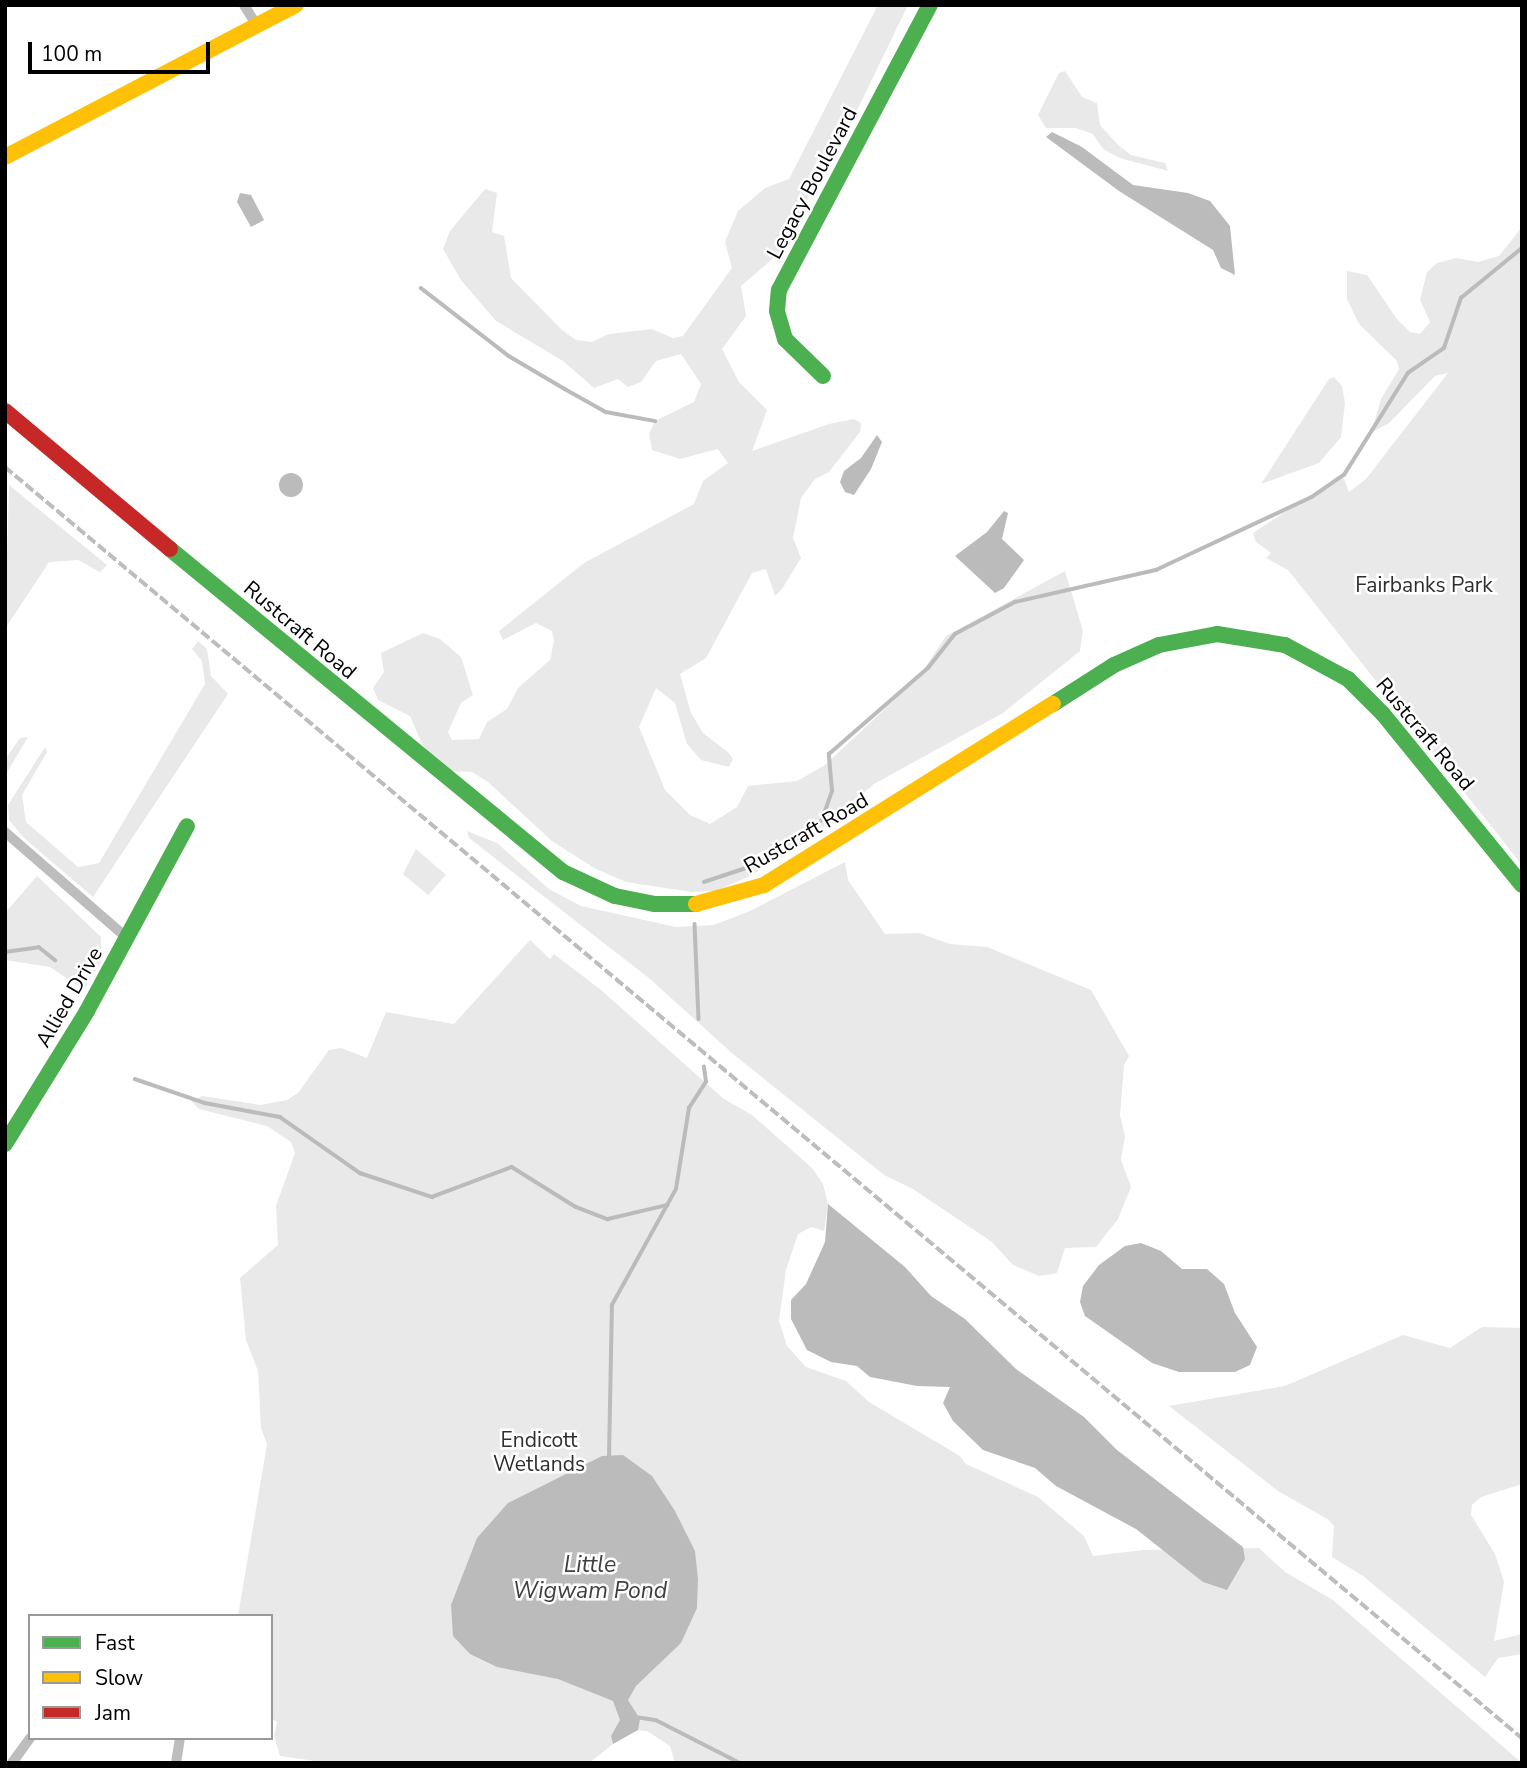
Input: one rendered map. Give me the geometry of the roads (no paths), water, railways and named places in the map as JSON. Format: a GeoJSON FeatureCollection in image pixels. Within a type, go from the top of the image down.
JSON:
{"type":"FeatureCollection","features":[{"type":"Feature","properties":{"kind":"main road"},"geometry":{"type":"LineString","coordinates":[[5,157],[296,5]]}},
{"type":"Feature","properties":{"kind":"main road","name":"Legacy Boulevard"},"geometry":{"type":"LineString","coordinates":[[823,376],[791,347],[782,332],[779,290],[930,5]]}},
{"type":"Feature","properties":{"kind":"main road","name":"Rustcraft Road"},"geometry":{"type":"LineString","coordinates":[[5,411],[526,846],[571,877],[615,896],[655,904],[702,904],[764,885],[1114,665],[1159,645],[1217,634],[1285,645],[1348,679],[1383,714],[1522,885]]}},
{"type":"Feature","properties":{"kind":"main road"},"geometry":{"type":"LineString","coordinates":[[127,938],[187,825]]}},
{"type":"Feature","properties":{"kind":"main road","name":"Allied Drive"},"geometry":{"type":"LineString","coordinates":[[5,1144],[127,938]]}},
{"type":"Feature","properties":{"kind":"street"},"geometry":{"type":"LineString","coordinates":[[244,5],[258,27]]}},
{"type":"Feature","properties":{"kind":"street","name":"Allied Drive"},"geometry":{"type":"LineString","coordinates":[[5,832],[127,938]]}},
{"type":"Feature","properties":{"kind":"street"},"geometry":{"type":"LineString","coordinates":[[12,1763],[29,1740]]}},
{"type":"Feature","properties":{"kind":"street"},"geometry":{"type":"LineString","coordinates":[[176,1763],[180,1740]]}},
{"type":"Feature","properties":{"kind":"water"},"geometry":{"type":"Polygon","coordinates":[[[1052,132],[1082,147],[1133,185],[1188,193],[1210,201],[1230,226],[1235,275],[1221,268],[1213,250],[1119,191],[1046,137],[1052,132]]]}},
{"type":"Feature","properties":{"kind":"water"},"geometry":{"type":"Polygon","coordinates":[[[240,193],[251,195],[264,220],[251,227],[237,202],[240,193]]]}},
{"type":"Feature","properties":{"kind":"water"},"geometry":{"type":"Polygon","coordinates":[[[877,435],[882,442],[871,469],[854,495],[845,492],[840,482],[844,471],[861,458],[877,435]]]}},
{"type":"Feature","properties":{"kind":"water"},"geometry":{"type":"Polygon","coordinates":[[[291,473],[302,480],[303,485],[296,496],[291,497],[280,490],[279,485],[286,474],[291,473]]]}},
{"type":"Feature","properties":{"kind":"water"},"geometry":{"type":"Polygon","coordinates":[[[1004,511],[1008,513],[1002,539],[1024,560],[1004,588],[995,593],[955,556],[987,532],[1004,511]]]}},
{"type":"Feature","properties":{"kind":"water"},"geometry":{"type":"Polygon","coordinates":[[[828,1204],[905,1267],[931,1296],[965,1319],[1016,1369],[1084,1417],[1117,1450],[1243,1547],[1245,1559],[1227,1590],[1203,1582],[1136,1529],[1056,1486],[1035,1468],[983,1450],[953,1421],[943,1403],[950,1387],[917,1386],[870,1377],[857,1366],[831,1362],[807,1350],[791,1319],[791,1300],[806,1284],[825,1242],[828,1204]]]}},
{"type":"Feature","properties":{"kind":"water"},"geometry":{"type":"Polygon","coordinates":[[[1141,1243],[1161,1251],[1182,1269],[1207,1269],[1224,1284],[1235,1313],[1257,1347],[1250,1365],[1235,1372],[1179,1372],[1152,1363],[1085,1316],[1080,1302],[1083,1286],[1099,1265],[1125,1246],[1141,1243]]]}},
{"type":"Feature","properties":{"kind":"water","name":"Little Wigwam Pond"},"geometry":{"type":"Polygon","coordinates":[[[623,1455],[652,1476],[675,1511],[695,1551],[697,1608],[681,1643],[636,1686],[628,1700],[640,1719],[638,1730],[613,1744],[611,1736],[620,1720],[613,1701],[558,1679],[497,1667],[470,1654],[453,1636],[451,1605],[477,1538],[508,1503],[602,1456],[623,1455]]]}},
{"type":"Feature","properties":{"kind":"waterway"},"geometry":{"type":"LineString","coordinates":[[704,882],[752,866],[822,820],[832,791],[829,754],[928,668],[955,634],[1015,602],[1156,570],[1312,497],[1344,475],[1408,373],[1444,348],[1461,298],[1522,248]]}},
{"type":"Feature","properties":{"kind":"waterway"},"geometry":{"type":"LineString","coordinates":[[421,288],[509,356],[565,389],[606,412],[655,421]]}},
{"type":"Feature","properties":{"kind":"waterway"},"geometry":{"type":"LineString","coordinates":[[695,924],[699,1019]]}},
{"type":"Feature","properties":{"kind":"waterway"},"geometry":{"type":"LineString","coordinates":[[5,952],[39,947],[55,960]]}},
{"type":"Feature","properties":{"kind":"waterway"},"geometry":{"type":"LineString","coordinates":[[609,1458],[612,1305],[676,1189],[689,1108],[706,1082],[704,1067]]}},
{"type":"Feature","properties":{"kind":"waterway"},"geometry":{"type":"LineString","coordinates":[[135,1079],[205,1103],[280,1117],[360,1173],[432,1197],[512,1167],[576,1207],[608,1219],[667,1205]]}},
{"type":"Feature","properties":{"kind":"waterway"},"geometry":{"type":"LineString","coordinates":[[636,1717],[656,1720],[740,1763]]}},
{"type":"Feature","properties":{"kind":"railway"},"geometry":{"type":"LineString","coordinates":[[5,467],[1522,1738]]}},
{"type":"Feature","properties":{"kind":"park label","name":"Fairbanks Park"},"geometry":{"type":"Point","coordinates":[1424,585]}},
{"type":"Feature","properties":{"kind":"park label","name":"Endicott Wetlands"},"geometry":{"type":"Point","coordinates":[539,1452]}}]}
